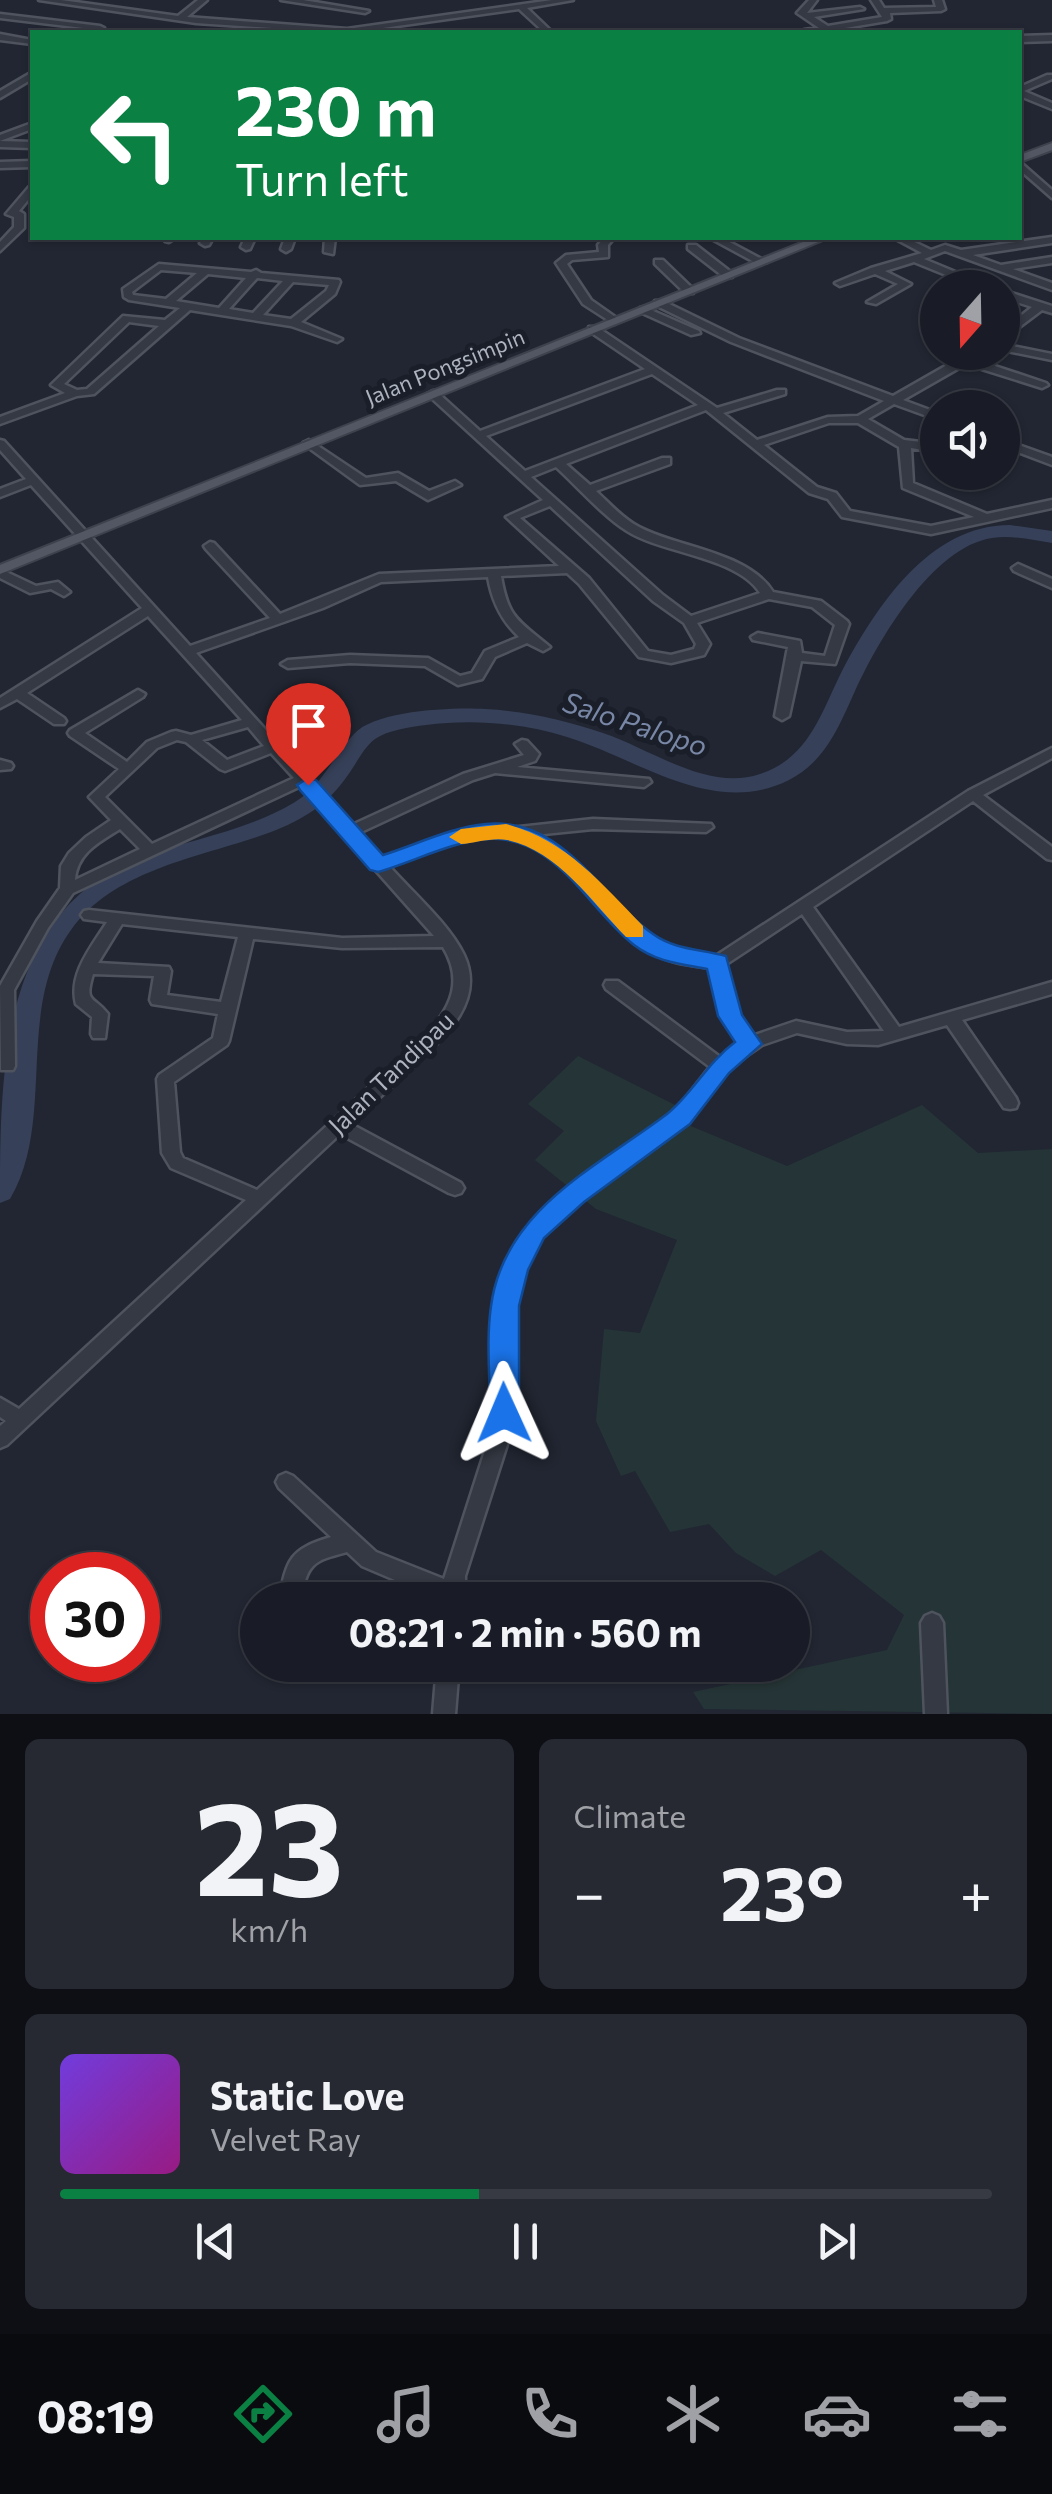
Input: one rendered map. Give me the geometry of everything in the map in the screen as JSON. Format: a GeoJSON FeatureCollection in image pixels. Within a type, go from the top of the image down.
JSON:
{"type":"FeatureCollection","features":[{"type":"Feature","properties":{"kind":"main road"},"geometry":{"type":"LineString","coordinates":[[1022,161],[1052,146]]}},
{"type":"Feature","properties":{"kind":"main road","name":"Jalan Pongsimpin"},"geometry":{"type":"LineString","coordinates":[[0,571],[817,240]]}},
{"type":"Feature","properties":{"kind":"street"},"geometry":{"type":"LineString","coordinates":[[42,0],[270,30]]}},
{"type":"Feature","properties":{"kind":"street"},"geometry":{"type":"LineString","coordinates":[[96,9],[112,0]]}},
{"type":"Feature","properties":{"kind":"street"},"geometry":{"type":"LineString","coordinates":[[180,20],[203,0]]}},
{"type":"Feature","properties":{"kind":"street"},"geometry":{"type":"LineString","coordinates":[[285,0],[365,11]]}},
{"type":"Feature","properties":{"kind":"street"},"geometry":{"type":"LineString","coordinates":[[351,30],[371,0]]}},
{"type":"Feature","properties":{"kind":"street"},"geometry":{"type":"LineString","coordinates":[[446,0],[452,19],[466,30]]}},
{"type":"Feature","properties":{"kind":"street"},"geometry":{"type":"LineString","coordinates":[[475,0],[476,15]]}},
{"type":"Feature","properties":{"kind":"street"},"geometry":{"type":"LineString","coordinates":[[358,30],[476,15],[507,5],[522,8],[569,0]]}},
{"type":"Feature","properties":{"kind":"street"},"geometry":{"type":"LineString","coordinates":[[813,0],[801,13],[830,30],[887,20],[886,11]]}},
{"type":"Feature","properties":{"kind":"street"},"geometry":{"type":"LineString","coordinates":[[875,0],[880,11],[941,9],[938,0]]}},
{"type":"Feature","properties":{"kind":"street"},"geometry":{"type":"LineString","coordinates":[[522,8],[546,30]]}},
{"type":"Feature","properties":{"kind":"street"},"geometry":{"type":"LineString","coordinates":[[804,16],[860,9]]}},
{"type":"Feature","properties":{"kind":"street"},"geometry":{"type":"LineString","coordinates":[[0,16],[99,30],[120,12]]}},
{"type":"Feature","properties":{"kind":"street"},"geometry":{"type":"LineString","coordinates":[[0,37],[30,42]]}},
{"type":"Feature","properties":{"kind":"street"},"geometry":{"type":"LineString","coordinates":[[1022,39],[1052,38]]}},
{"type":"Feature","properties":{"kind":"street"},"geometry":{"type":"LineString","coordinates":[[0,78],[29,80]]}},
{"type":"Feature","properties":{"kind":"street"},"geometry":{"type":"LineString","coordinates":[[1022,90],[1050,78]]}},
{"type":"Feature","properties":{"kind":"street"},"geometry":{"type":"LineString","coordinates":[[0,95],[29,80]]}},
{"type":"Feature","properties":{"kind":"street"},"geometry":{"type":"LineString","coordinates":[[1022,92],[1052,106]]}},
{"type":"Feature","properties":{"kind":"street"},"geometry":{"type":"LineString","coordinates":[[0,141],[30,127]]}},
{"type":"Feature","properties":{"kind":"street"},"geometry":{"type":"LineString","coordinates":[[0,141],[30,146]]}},
{"type":"Feature","properties":{"kind":"street"},"geometry":{"type":"LineString","coordinates":[[0,165],[30,164]]}},
{"type":"Feature","properties":{"kind":"street"},"geometry":{"type":"LineString","coordinates":[[1022,164],[1052,195]]}},
{"type":"Feature","properties":{"kind":"street"},"geometry":{"type":"LineString","coordinates":[[18,228],[15,214],[30,192]]}},
{"type":"Feature","properties":{"kind":"street"},"geometry":{"type":"LineString","coordinates":[[0,206],[15,214],[30,215]]}},
{"type":"Feature","properties":{"kind":"street"},"geometry":{"type":"LineString","coordinates":[[0,223],[18,228]]}},
{"type":"Feature","properties":{"kind":"street"},"geometry":{"type":"LineString","coordinates":[[0,248],[18,228]]}},
{"type":"Feature","properties":{"kind":"street"},"geometry":{"type":"LineString","coordinates":[[328,240],[329,252]]}},
{"type":"Feature","properties":{"kind":"street"},"geometry":{"type":"LineString","coordinates":[[607,240],[602,245],[604,255],[570,257],[561,264],[588,302],[614,321]]}},
{"type":"Feature","properties":{"kind":"street"},"geometry":{"type":"LineString","coordinates":[[719,240],[762,262]]}},
{"type":"Feature","properties":{"kind":"street"},"geometry":{"type":"LineString","coordinates":[[903,240],[928,252]]}},
{"type":"Feature","properties":{"kind":"street"},"geometry":{"type":"LineString","coordinates":[[963,253],[1050,244]]}},
{"type":"Feature","properties":{"kind":"street"},"geometry":{"type":"LineString","coordinates":[[692,247],[728,276]]}},
{"type":"Feature","properties":{"kind":"street"},"geometry":{"type":"LineString","coordinates":[[840,284],[942,248],[1051,286]]}},
{"type":"Feature","properties":{"kind":"street"},"geometry":{"type":"LineString","coordinates":[[916,259],[944,270]]}},
{"type":"Feature","properties":{"kind":"street"},"geometry":{"type":"LineString","coordinates":[[1001,268],[1052,260]]}},
{"type":"Feature","properties":{"kind":"street"},"geometry":{"type":"LineString","coordinates":[[660,262],[689,291]]}},
{"type":"Feature","properties":{"kind":"street"},"geometry":{"type":"LineString","coordinates":[[293,323],[331,292],[335,282],[160,266],[127,291],[129,297],[293,323],[337,338]]}},
{"type":"Feature","properties":{"kind":"street"},"geometry":{"type":"LineString","coordinates":[[169,302],[207,270]]}},
{"type":"Feature","properties":{"kind":"street"},"geometry":{"type":"LineString","coordinates":[[872,302],[906,285],[875,270]]}},
{"type":"Feature","properties":{"kind":"street"},"geometry":{"type":"LineString","coordinates":[[221,312],[256,274]]}},
{"type":"Feature","properties":{"kind":"street"},"geometry":{"type":"LineString","coordinates":[[255,317],[292,277]]}},
{"type":"Feature","properties":{"kind":"street"},"geometry":{"type":"LineString","coordinates":[[1020,292],[1051,286]]}},
{"type":"Feature","properties":{"kind":"street"},"geometry":{"type":"LineString","coordinates":[[1020,299],[1046,308]]}},
{"type":"Feature","properties":{"kind":"street"},"geometry":{"type":"LineString","coordinates":[[659,304],[727,338],[920,410]]}},
{"type":"Feature","properties":{"kind":"street"},"geometry":{"type":"LineString","coordinates":[[0,421],[76,393],[90,392],[188,306]]}},
{"type":"Feature","properties":{"kind":"street"},"geometry":{"type":"LineString","coordinates":[[1020,325],[1046,308]]}},
{"type":"Feature","properties":{"kind":"street"},"geometry":{"type":"LineString","coordinates":[[644,310],[695,333]]}},
{"type":"Feature","properties":{"kind":"street"},"geometry":{"type":"LineString","coordinates":[[76,393],[57,385],[127,318],[169,324]]}},
{"type":"Feature","properties":{"kind":"street"},"geometry":{"type":"LineString","coordinates":[[593,328],[712,409],[814,490],[832,496],[849,515],[894,520],[927,530],[1052,504]]}},
{"type":"Feature","properties":{"kind":"street"},"geometry":{"type":"LineString","coordinates":[[1020,351],[1052,357]]}},
{"type":"Feature","properties":{"kind":"street"},"geometry":{"type":"LineString","coordinates":[[479,435],[654,370]]}},
{"type":"Feature","properties":{"kind":"street"},"geometry":{"type":"LineString","coordinates":[[755,444],[828,420],[860,419],[949,370]]}},
{"type":"Feature","properties":{"kind":"street"},"geometry":{"type":"LineString","coordinates":[[995,370],[1042,386]]}},
{"type":"Feature","properties":{"kind":"street"},"geometry":{"type":"LineString","coordinates":[[522,476],[712,409],[781,392]]}},
{"type":"Feature","properties":{"kind":"street"},"geometry":{"type":"LineString","coordinates":[[433,394],[658,598],[689,621],[703,644],[697,654],[671,658],[644,654],[570,569],[512,517],[550,502]]}},
{"type":"Feature","properties":{"kind":"street"},"geometry":{"type":"LineString","coordinates":[[860,419],[902,443],[920,446]]}},
{"type":"Feature","properties":{"kind":"street","name":"Jalan Tandipau"},"geometry":{"type":"LineString","coordinates":[[0,443],[448,941],[464,978],[463,998],[452,1018],[0,1439]]}},
{"type":"Feature","properties":{"kind":"street"},"geometry":{"type":"LineString","coordinates":[[309,443],[364,482],[398,477],[427,496],[455,486]]}},
{"type":"Feature","properties":{"kind":"street"},"geometry":{"type":"LineString","coordinates":[[902,443],[905,484],[986,518]]}},
{"type":"Feature","properties":{"kind":"street"},"geometry":{"type":"LineString","coordinates":[[1020,449],[1052,461]]}},
{"type":"Feature","properties":{"kind":"street"},"geometry":{"type":"LineString","coordinates":[[588,490],[666,462]]}},
{"type":"Feature","properties":{"kind":"street"},"geometry":{"type":"LineString","coordinates":[[558,463],[632,529],[738,568],[760,582],[768,595]]}},
{"type":"Feature","properties":{"kind":"street"},"geometry":{"type":"LineString","coordinates":[[0,494],[34,480]]}},
{"type":"Feature","properties":{"kind":"street"},"geometry":{"type":"LineString","coordinates":[[210,546],[278,619]]}},
{"type":"Feature","properties":{"kind":"street"},"geometry":{"type":"LineString","coordinates":[[1018,568],[1052,584]]}},
{"type":"Feature","properties":{"kind":"street"},"geometry":{"type":"LineString","coordinates":[[188,651],[382,577],[570,569]]}},
{"type":"Feature","properties":{"kind":"street"},"geometry":{"type":"LineString","coordinates":[[0,571],[35,590],[50,585],[64,592]]}},
{"type":"Feature","properties":{"kind":"street"},"geometry":{"type":"LineString","coordinates":[[494,572],[499,609],[526,639],[543,647]]}},
{"type":"Feature","properties":{"kind":"street"},"geometry":{"type":"LineString","coordinates":[[689,621],[768,595],[816,604],[842,624],[830,661],[795,656]]}},
{"type":"Feature","properties":{"kind":"street"},"geometry":{"type":"LineString","coordinates":[[0,704],[151,608]]}},
{"type":"Feature","properties":{"kind":"street"},"geometry":{"type":"LineString","coordinates":[[758,637],[796,644],[782,716]]}},
{"type":"Feature","properties":{"kind":"street"},"geometry":{"type":"LineString","coordinates":[[288,664],[350,659],[428,662],[458,681],[477,676],[493,652],[526,639]]}},
{"type":"Feature","properties":{"kind":"street"},"geometry":{"type":"LineString","coordinates":[[17,693],[59,721]]}},
{"type":"Feature","properties":{"kind":"street"},"geometry":{"type":"LineString","coordinates":[[128,769],[75,730],[138,694]]}},
{"type":"Feature","properties":{"kind":"street"},"geometry":{"type":"LineString","coordinates":[[149,848],[96,795],[157,742],[176,735],[191,738],[250,722]]}},
{"type":"Feature","properties":{"kind":"street"},"geometry":{"type":"LineString","coordinates":[[191,738],[225,766],[272,748]]}},
{"type":"Feature","properties":{"kind":"street"},"geometry":{"type":"LineString","coordinates":[[349,832],[468,777],[532,756],[522,744]]}},
{"type":"Feature","properties":{"kind":"street"},"geometry":{"type":"LineString","coordinates":[[513,832],[558,854],[642,939],[661,951],[717,962],[974,794],[1052,752]]}},
{"type":"Feature","properties":{"kind":"street"},"geometry":{"type":"LineString","coordinates":[[1032,761],[1052,772]]}},
{"type":"Feature","properties":{"kind":"street"},"geometry":{"type":"LineString","coordinates":[[496,769],[644,782]]}},
{"type":"Feature","properties":{"kind":"street"},"geometry":{"type":"LineString","coordinates":[[7,1066],[3,989],[68,889],[149,848],[305,783]]}},
{"type":"Feature","properties":{"kind":"street"},"geometry":{"type":"LineString","coordinates":[[974,794],[1052,855]]}},
{"type":"Feature","properties":{"kind":"street"},"geometry":{"type":"LineString","coordinates":[[68,889],[66,873],[72,856],[121,821]]}},
{"type":"Feature","properties":{"kind":"street"},"geometry":{"type":"LineString","coordinates":[[378,864],[475,832],[593,824],[706,826]]}},
{"type":"Feature","properties":{"kind":"street"},"geometry":{"type":"LineString","coordinates":[[803,904],[895,1034]]}},
{"type":"Feature","properties":{"kind":"street"},"geometry":{"type":"LineString","coordinates":[[89,915],[342,943],[448,941]]}},
{"type":"Feature","properties":{"kind":"street"},"geometry":{"type":"LineString","coordinates":[[99,1034],[100,1014],[80,998],[89,968],[117,918]]}},
{"type":"Feature","properties":{"kind":"street"},"geometry":{"type":"LineString","coordinates":[[247,933],[219,1043],[165,1078],[171,1153],[178,1163],[259,1198]]}},
{"type":"Feature","properties":{"kind":"street"},"geometry":{"type":"LineString","coordinates":[[717,962],[730,1016],[750,1044]]}},
{"type":"Feature","properties":{"kind":"street"},"geometry":{"type":"LineString","coordinates":[[89,968],[163,972],[158,1000],[227,1009]]}},
{"type":"Feature","properties":{"kind":"street"},"geometry":{"type":"LineString","coordinates":[[612,985],[720,1066]]}},
{"type":"Feature","properties":{"kind":"street"},"geometry":{"type":"LineString","coordinates":[[456,1582],[467,1532],[502,1429],[505,1306],[522,1249],[547,1217],[681,1117],[720,1066],[750,1044],[793,1027],[855,1040],[895,1034],[1052,988]]}},
{"type":"Feature","properties":{"kind":"street"},"geometry":{"type":"LineString","coordinates":[[950,1016],[1010,1104]]}},
{"type":"Feature","properties":{"kind":"street"},"geometry":{"type":"LineString","coordinates":[[338,1126],[455,1188]]}},
{"type":"Feature","properties":{"kind":"street"},"geometry":{"type":"LineString","coordinates":[[0,1406],[20,1420]]}},
{"type":"Feature","properties":{"kind":"street"},"geometry":{"type":"LineString","coordinates":[[286,1482],[369,1559],[421,1582]]}},
{"type":"Feature","properties":{"kind":"street"},"geometry":{"type":"LineString","coordinates":[[291,1582],[300,1560],[348,1542]]}},
{"type":"Feature","properties":{"kind":"street"},"geometry":{"type":"LineString","coordinates":[[932,1623],[936,1714]]}},
{"type":"Feature","properties":{"kind":"street"},"geometry":{"type":"LineString","coordinates":[[444,1714],[447,1682]]}},
{"type":"Feature","properties":{"kind":"shaded area"},"geometry":{"type":"Polygon","coordinates":[[[578,1056],[677,1106],[686,1124],[787,1166],[922,1105],[978,1153],[1052,1149],[1052,1714],[704,1709],[693,1692],[739,1682],[810,1682],[810,1667],[887,1650],[904,1615],[821,1550],[775,1576],[736,1553],[709,1524],[670,1532],[635,1471],[621,1476],[596,1421],[604,1329],[640,1333],[677,1240],[596,1209],[535,1160],[564,1131],[528,1104],[578,1056]]]}},
{"type":"Feature","properties":{"kind":"waterway","name":"Salo Palopo"},"geometry":{"type":"LineString","coordinates":[[0,1191],[12,1159],[26,1018],[39,966],[64,920],[115,879],[303,808],[330,783],[366,734],[421,718],[481,716],[541,723],[597,739],[704,782],[749,785],[771,779],[800,762],[819,742],[855,668],[884,621],[941,555],[984,533],[1010,531],[1052,537]]}},
{"type":"Feature","properties":{"kind":"slow traffic"},"geometry":{"type":"LineString","coordinates":[[461,837],[484,831],[506,832],[544,846],[567,862],[635,931]]}},
{"type":"Feature","properties":{"kind":"route"},"geometry":{"type":"LineString","coordinates":[[308,785],[378,864],[484,831],[513,832],[558,854],[642,939],[666,953],[717,962],[730,1016],[750,1044],[720,1066],[681,1117],[574,1194],[534,1230],[514,1269],[505,1306],[504,1413]]}}]}
